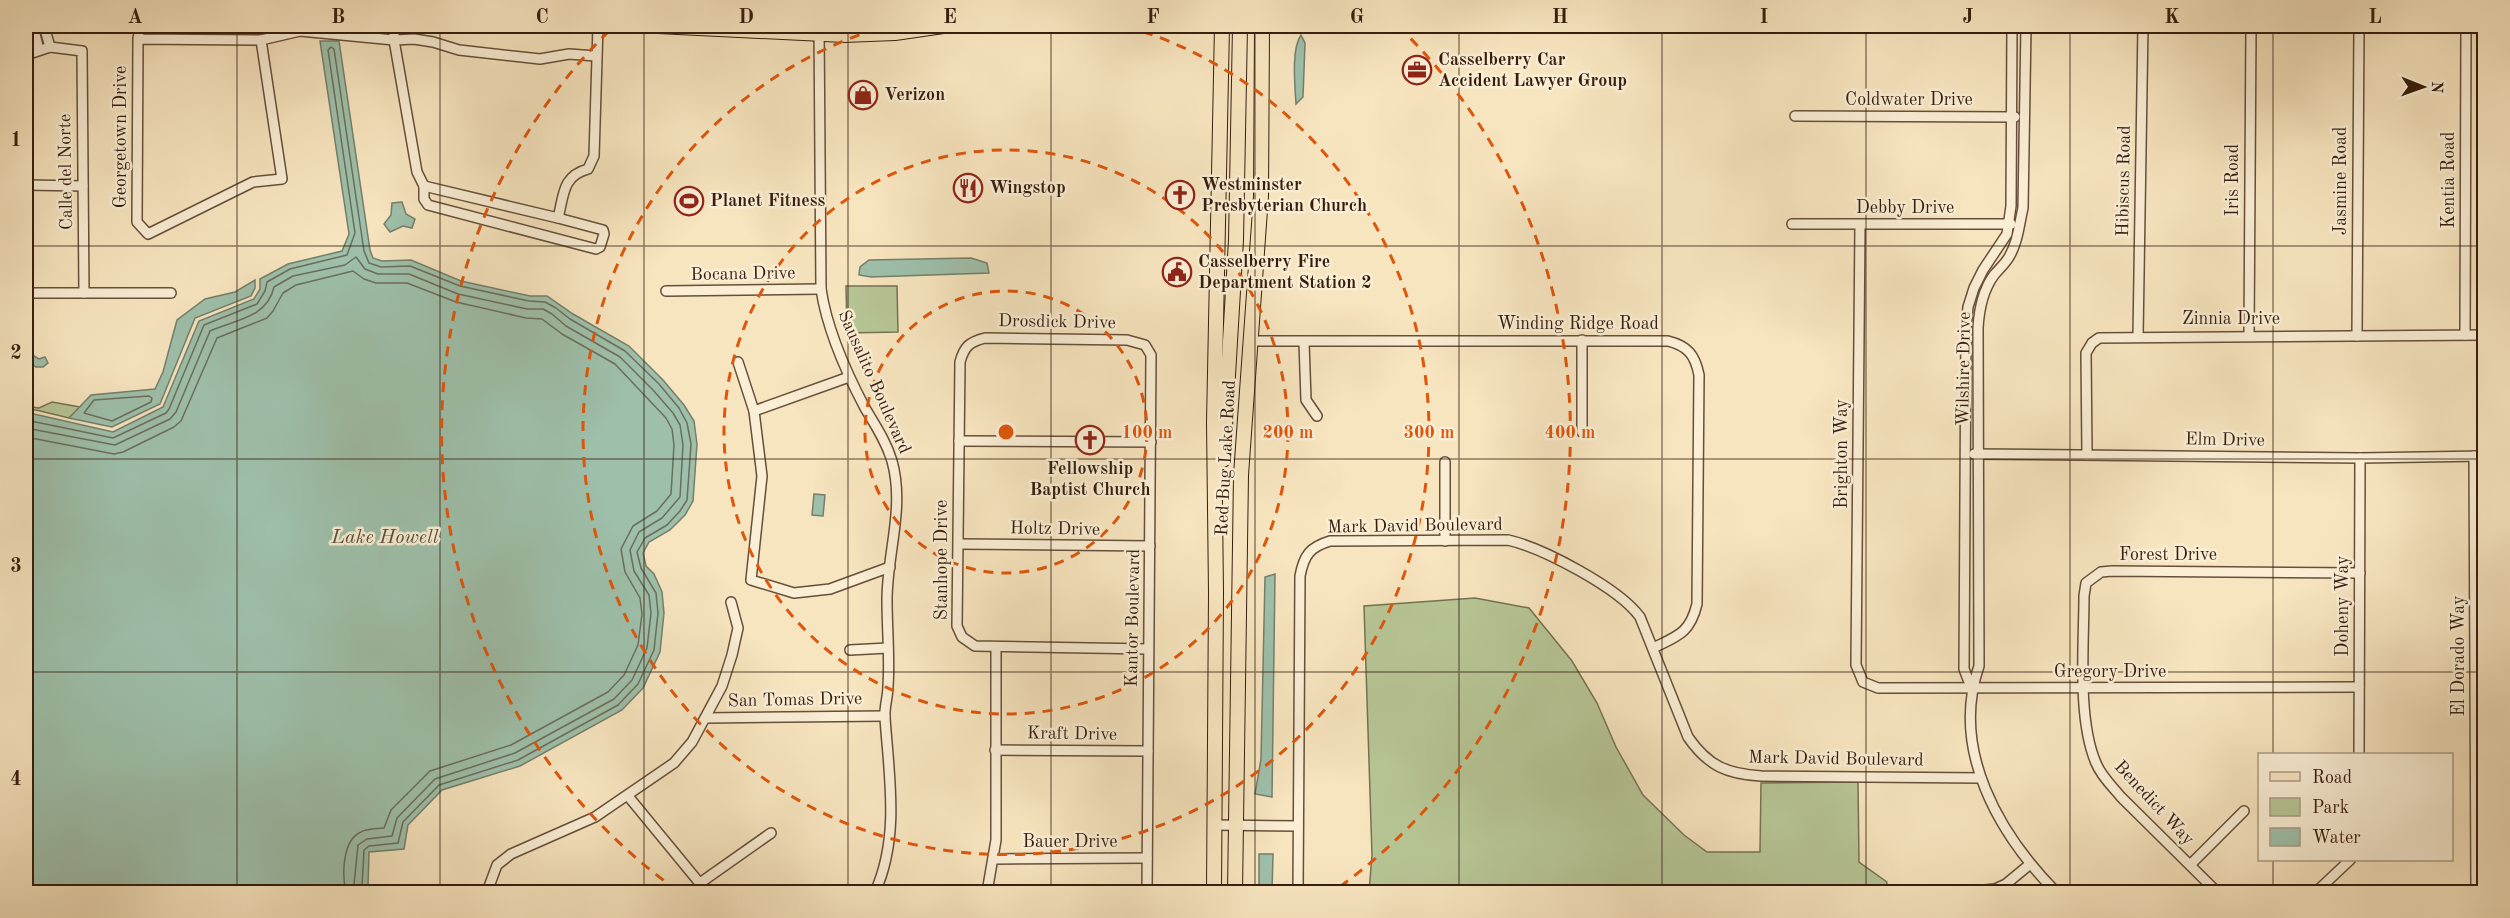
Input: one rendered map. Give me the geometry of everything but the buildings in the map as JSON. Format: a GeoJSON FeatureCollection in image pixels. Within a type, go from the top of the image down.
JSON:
{"type":"FeatureCollection","features":[{"type":"Feature","properties":{"kind":"main road"},"geometry":{"type":"LineString","coordinates":[[658,26],[895,33],[943,26]]}},
{"type":"Feature","properties":{"kind":"main road","name":"Red Bug Lake Road"},"geometry":{"type":"LineString","coordinates":[[1214,892],[1216,593],[1214,422],[1222,26]]}},
{"type":"Feature","properties":{"kind":"main road"},"geometry":{"type":"LineString","coordinates":[[1216,593],[1236,251],[1240,26]]}},
{"type":"Feature","properties":{"kind":"main road","name":"Red Bug Lake Road"},"geometry":{"type":"LineString","coordinates":[[1234,892],[1241,475],[1261,196],[1262,26]]}},
{"type":"Feature","properties":{"kind":"street"},"geometry":{"type":"LineString","coordinates":[[33,26],[39,50]]}},
{"type":"Feature","properties":{"kind":"street"},"geometry":{"type":"LineString","coordinates":[[26,55],[50,47],[44,26]]}},
{"type":"Feature","properties":{"kind":"street","name":"Georgetown Drive"},"geometry":{"type":"LineString","coordinates":[[140,26],[138,39],[137,222],[148,234],[253,182],[282,179],[261,40]]}},
{"type":"Feature","properties":{"kind":"street"},"geometry":{"type":"LineString","coordinates":[[394,26],[394,40],[417,172],[424,186],[424,200],[428,205],[596,249],[600,247],[604,234],[603,230],[424,186]]}},
{"type":"Feature","properties":{"kind":"street"},"geometry":{"type":"LineString","coordinates":[[558,218],[567,181],[575,172],[588,169],[594,156],[598,26]]}},
{"type":"Feature","properties":{"kind":"street","name":"Wilshire Drive"},"geometry":{"type":"LineString","coordinates":[[1971,687],[1964,669],[1968,307],[1983,270],[2007,234],[2011,206],[2012,26]]}},
{"type":"Feature","properties":{"kind":"street","name":"Wilshire Drive"},"geometry":{"type":"LineString","coordinates":[[2026,26],[2023,208],[2018,237],[2009,258],[1993,277],[1980,310],[1979,666],[1971,687],[1971,725],[1981,778],[2002,826],[2029,865],[2056,892]]}},
{"type":"Feature","properties":{"kind":"street","name":"Hibiscus Road"},"geometry":{"type":"LineString","coordinates":[[2138,336],[2143,26]]}},
{"type":"Feature","properties":{"kind":"street","name":"Iris Road"},"geometry":{"type":"LineString","coordinates":[[2249,335],[2251,26]]}},
{"type":"Feature","properties":{"kind":"street","name":"Jasmine Road"},"geometry":{"type":"LineString","coordinates":[[2357,336],[2359,26]]}},
{"type":"Feature","properties":{"kind":"street","name":"Kentia Road"},"geometry":{"type":"LineString","coordinates":[[2465,335],[2466,26]]}},
{"type":"Feature","properties":{"kind":"street","name":"Sausalito Boulevard"},"geometry":{"type":"LineString","coordinates":[[820,30],[821,290],[824,311],[849,377],[880,432],[891,460],[897,487],[897,515],[887,598],[888,688],[885,716],[890,757],[891,825],[885,861],[874,892]]}},
{"type":"Feature","properties":{"kind":"street"},"geometry":{"type":"LineString","coordinates":[[138,39],[261,40],[300,31],[433,42],[459,50],[540,58],[569,54],[596,56]]}},
{"type":"Feature","properties":{"kind":"street","name":"Calle del Norte"},"geometry":{"type":"LineString","coordinates":[[50,47],[82,51],[84,293]]}},
{"type":"Feature","properties":{"kind":"street","name":"Coldwater Drive"},"geometry":{"type":"LineString","coordinates":[[1796,116],[2023,117]]}},
{"type":"Feature","properties":{"kind":"street"},"geometry":{"type":"LineString","coordinates":[[26,185],[83,186]]}},
{"type":"Feature","properties":{"kind":"street","name":"Debby Drive"},"geometry":{"type":"LineString","coordinates":[[1792,224],[2019,225]]}},
{"type":"Feature","properties":{"kind":"street","name":"Brighton Way"},"geometry":{"type":"LineString","coordinates":[[1860,225],[1857,665],[1863,682]]}},
{"type":"Feature","properties":{"kind":"street","name":"Bocana Drive"},"geometry":{"type":"LineString","coordinates":[[666,291],[821,290]]}},
{"type":"Feature","properties":{"kind":"street"},"geometry":{"type":"LineString","coordinates":[[26,293],[171,293]]}},
{"type":"Feature","properties":{"kind":"street","name":"Zinnia Drive"},"geometry":{"type":"LineString","coordinates":[[2087,455],[2086,353],[2092,343],[2099,338],[2249,335],[2484,335]]}},
{"type":"Feature","properties":{"kind":"street","name":"Drosdick Drive"},"geometry":{"type":"LineString","coordinates":[[968,344],[985,338],[1127,340],[1145,345]]}},
{"type":"Feature","properties":{"kind":"street"},"geometry":{"type":"LineString","coordinates":[[1582,340],[1582,432]]}},
{"type":"Feature","properties":{"kind":"street","name":"Winding Ridge Road"},"geometry":{"type":"LineString","coordinates":[[1250,341],[1582,340],[1668,341],[1681,344],[1690,351],[1699,375],[1697,604],[1688,628],[1653,648]]}},
{"type":"Feature","properties":{"kind":"street"},"geometry":{"type":"LineString","coordinates":[[1304,342],[1306,400],[1317,416]]}},
{"type":"Feature","properties":{"kind":"street","name":"Stanhope Drive"},"geometry":{"type":"LineString","coordinates":[[968,344],[960,362],[957,626],[967,642],[975,646],[1148,650]]}},
{"type":"Feature","properties":{"kind":"street","name":"Kantor Boulevard"},"geometry":{"type":"LineString","coordinates":[[1145,345],[1151,355],[1153,367],[1147,892]]}},
{"type":"Feature","properties":{"kind":"street"},"geometry":{"type":"LineString","coordinates":[[738,362],[754,411],[762,476],[751,580],[794,593],[830,590],[890,567]]}},
{"type":"Feature","properties":{"kind":"street"},"geometry":{"type":"LineString","coordinates":[[754,411],[849,377]]}},
{"type":"Feature","properties":{"kind":"street"},"geometry":{"type":"LineString","coordinates":[[959,441],[1151,442]]}},
{"type":"Feature","properties":{"kind":"street","name":"Elm Drive"},"geometry":{"type":"LineString","coordinates":[[1966,453],[2360,458],[2480,456]]}},
{"type":"Feature","properties":{"kind":"street","name":"El Dorado Way"},"geometry":{"type":"LineString","coordinates":[[2476,892],[2480,456]]}},
{"type":"Feature","properties":{"kind":"street","name":"Doheny Way"},"geometry":{"type":"LineString","coordinates":[[2359,753],[2360,458]]}},
{"type":"Feature","properties":{"kind":"street"},"geometry":{"type":"LineString","coordinates":[[1445,462],[1446,541]]}},
{"type":"Feature","properties":{"kind":"street","name":"Mark David Boulevard"},"geometry":{"type":"LineString","coordinates":[[1298,826],[1300,576],[1303,559],[1309,550],[1330,541],[1508,540],[1527,544],[1616,592],[1631,604],[1640,617],[1688,737],[1700,753],[1724,769],[1742,775],[1761,776],[1981,778]]}},
{"type":"Feature","properties":{"kind":"street","name":"Holtz Drive"},"geometry":{"type":"LineString","coordinates":[[959,544],[1150,546]]}},
{"type":"Feature","properties":{"kind":"street","name":"Forest Drive"},"geometry":{"type":"LineString","coordinates":[[2084,689],[2084,596],[2086,583],[2101,572],[2112,570],[2360,573]]}},
{"type":"Feature","properties":{"kind":"street"},"geometry":{"type":"LineString","coordinates":[[487,892],[497,865],[512,854],[595,817],[674,763],[692,742],[722,686],[734,646],[738,628],[731,602]]}},
{"type":"Feature","properties":{"kind":"street"},"geometry":{"type":"LineString","coordinates":[[987,892],[996,840],[996,647]]}},
{"type":"Feature","properties":{"kind":"street"},"geometry":{"type":"LineString","coordinates":[[850,650],[888,648]]}},
{"type":"Feature","properties":{"kind":"street","name":"Gregory Drive"},"geometry":{"type":"LineString","coordinates":[[1863,682],[1878,688],[2359,687]]}},
{"type":"Feature","properties":{"kind":"street","name":"Benedict Way"},"geometry":{"type":"LineString","coordinates":[[2084,689],[2090,746],[2096,765],[2114,789],[2217,892]]}},
{"type":"Feature","properties":{"kind":"street","name":"San Tomas Drive"},"geometry":{"type":"LineString","coordinates":[[706,718],[885,716]]}},
{"type":"Feature","properties":{"kind":"street","name":"Kraft Drive"},"geometry":{"type":"LineString","coordinates":[[995,750],[1148,751]]}},
{"type":"Feature","properties":{"kind":"street"},"geometry":{"type":"LineString","coordinates":[[628,796],[707,892]]}},
{"type":"Feature","properties":{"kind":"street"},"geometry":{"type":"LineString","coordinates":[[2190,865],[2244,811]]}},
{"type":"Feature","properties":{"kind":"street"},"geometry":{"type":"LineString","coordinates":[[1214,825],[1298,826],[1298,892]]}},
{"type":"Feature","properties":{"kind":"street"},"geometry":{"type":"LineString","coordinates":[[700,883],[771,833]]}},
{"type":"Feature","properties":{"kind":"street","name":"Bauer Drive"},"geometry":{"type":"LineString","coordinates":[[993,859],[1148,858]]}},
{"type":"Feature","properties":{"kind":"street"},"geometry":{"type":"LineString","coordinates":[[2316,892],[2349,861]]}},
{"type":"Feature","properties":{"kind":"street"},"geometry":{"type":"LineString","coordinates":[[1965,892],[1995,889],[2006,884],[2029,865]]}},
{"type":"Feature","properties":{"kind":"green space"},"geometry":{"type":"Polygon","coordinates":[[[846,286],[897,286],[898,332],[847,333],[846,286]]]}},
{"type":"Feature","properties":{"kind":"green space"},"geometry":{"type":"Polygon","coordinates":[[[52,402],[80,407],[69,418],[36,410],[26,410],[26,406],[39,408],[52,402]]]}},
{"type":"Feature","properties":{"kind":"green space"},"geometry":{"type":"Polygon","coordinates":[[[1475,598],[1529,608],[1572,661],[1597,703],[1616,747],[1643,795],[1684,835],[1707,852],[1760,852],[1761,783],[1858,782],[1859,862],[1887,882],[1886,892],[1369,892],[1372,855],[1364,606],[1475,598]]]}},
{"type":"Feature","properties":{"kind":"water"},"geometry":{"type":"Polygon","coordinates":[[[1301,35],[1305,43],[1303,97],[1296,104],[1295,58],[1301,35]]]}},
{"type":"Feature","properties":{"kind":"water","name":"Lake Howell"},"geometry":{"type":"Polygon","coordinates":[[[320,41],[339,41],[373,258],[382,261],[411,260],[461,281],[530,296],[547,296],[573,314],[629,346],[663,380],[694,421],[697,444],[693,501],[685,515],[670,530],[649,542],[643,553],[646,566],[654,574],[662,592],[664,613],[660,652],[643,688],[622,710],[520,766],[442,790],[408,825],[404,849],[369,852],[368,886],[401,888],[402,892],[26,892],[26,414],[113,432],[163,407],[199,321],[254,299],[260,289],[260,279],[288,264],[342,251],[349,234],[320,41]]]}},
{"type":"Feature","properties":{"kind":"water"},"geometry":{"type":"Polygon","coordinates":[[[402,202],[406,214],[415,219],[412,228],[403,226],[390,232],[384,224],[391,215],[392,203],[402,202]]]}},
{"type":"Feature","properties":{"kind":"water"},"geometry":{"type":"Polygon","coordinates":[[[971,258],[987,263],[989,273],[871,277],[859,275],[860,267],[869,260],[971,258]]]}},
{"type":"Feature","properties":{"kind":"water"},"geometry":{"type":"Polygon","coordinates":[[[255,280],[255,288],[251,296],[195,318],[160,404],[112,427],[69,418],[91,395],[155,389],[163,372],[177,320],[205,299],[235,292],[255,280]]]}},
{"type":"Feature","properties":{"kind":"water"},"geometry":{"type":"Polygon","coordinates":[[[34,356],[39,359],[45,357],[48,363],[43,367],[36,367],[30,363],[30,359],[34,356]]]}},
{"type":"Feature","properties":{"kind":"water"},"geometry":{"type":"Polygon","coordinates":[[[814,494],[825,495],[823,516],[812,515],[814,494]]]}},
{"type":"Feature","properties":{"kind":"water"},"geometry":{"type":"Polygon","coordinates":[[[1275,574],[1272,797],[1255,794],[1261,759],[1265,577],[1275,574]]]}},
{"type":"Feature","properties":{"kind":"water"},"geometry":{"type":"Polygon","coordinates":[[[1259,854],[1273,854],[1272,892],[1259,892],[1259,854]]]}},
{"type":"Feature","properties":{"kind":"place","name":"Casselberry Car Accident Lawyer Group"},"geometry":{"type":"Point","coordinates":[1417,70]}},
{"type":"Feature","properties":{"kind":"place","name":"Verizon"},"geometry":{"type":"Point","coordinates":[863,95]}},
{"type":"Feature","properties":{"kind":"place","name":"Wingstop"},"geometry":{"type":"Point","coordinates":[968,188]}},
{"type":"Feature","properties":{"kind":"place","name":"Westminster Presbyterian Church"},"geometry":{"type":"Point","coordinates":[1180,195]}},
{"type":"Feature","properties":{"kind":"place","name":"Planet Fitness"},"geometry":{"type":"Point","coordinates":[689,201]}},
{"type":"Feature","properties":{"kind":"place","name":"Casselberry Fire Department Station 2"},"geometry":{"type":"Point","coordinates":[1177,272]}},
{"type":"Feature","properties":{"kind":"place","name":"Fellowship Baptist Church"},"geometry":{"type":"Point","coordinates":[1090,440]}}]}
